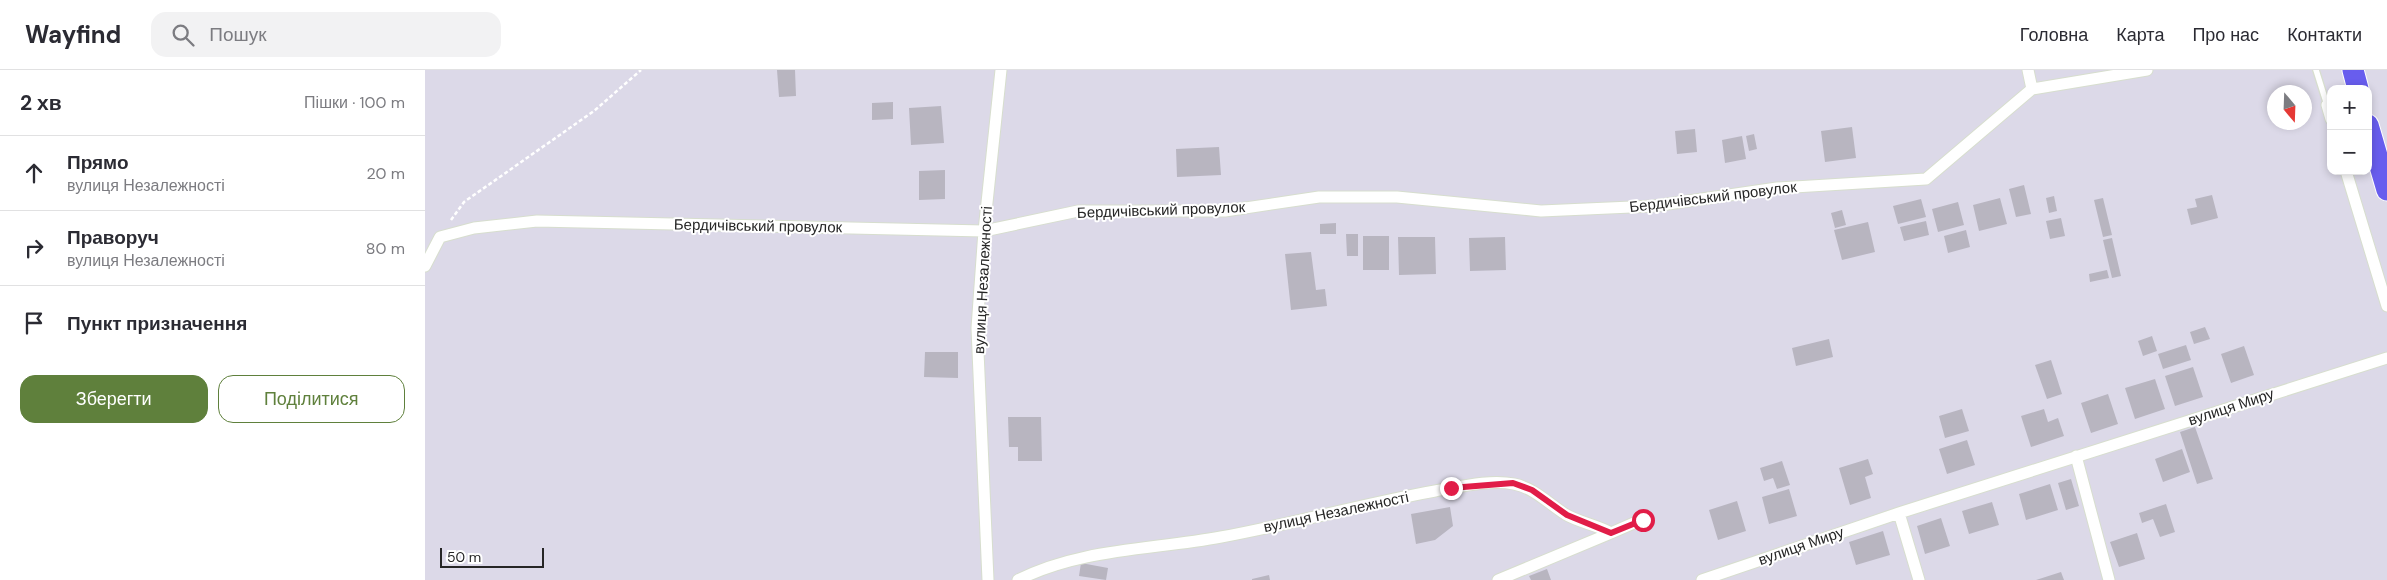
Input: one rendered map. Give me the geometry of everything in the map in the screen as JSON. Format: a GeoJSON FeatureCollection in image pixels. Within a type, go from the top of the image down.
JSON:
{"type":"FeatureCollection","features":[{"type":"Feature","properties":{"kind":"highway"},"geometry":{"type":"LineString","coordinates":[[2353,70],[2357,85]]}},
{"type":"Feature","properties":{"kind":"highway"},"geometry":{"type":"LineString","coordinates":[[2369,130],[2387,190]]}},
{"type":"Feature","properties":{"kind":"street","name":"вулиця Незалежності"},"geometry":{"type":"LineString","coordinates":[[988,580],[977,328],[984,231],[1001,70]]}},
{"type":"Feature","properties":{"kind":"street"},"geometry":{"type":"LineString","coordinates":[[2028,70],[2032,89],[2147,70]]}},
{"type":"Feature","properties":{"kind":"street","name":"Бердичівський провулок"},"geometry":{"type":"LineString","coordinates":[[440,236],[474,228],[537,221],[984,231],[1078,211],[1225,211],[1319,197],[1397,197],[1541,211],[1654,206],[1777,188],[1926,179],[2032,89]]}},
{"type":"Feature","properties":{"kind":"street"},"geometry":{"type":"LineString","coordinates":[[2348,175],[2387,306]]}},
{"type":"Feature","properties":{"kind":"street"},"geometry":{"type":"LineString","coordinates":[[425,266],[440,236]]}},
{"type":"Feature","properties":{"kind":"street","name":"вулиця Миру"},"geometry":{"type":"LineString","coordinates":[[1702,580],[1899,513],[2387,358]]}},
{"type":"Feature","properties":{"kind":"street"},"geometry":{"type":"LineString","coordinates":[[2076,456],[2109,580]]}},
{"type":"Feature","properties":{"kind":"street","name":"вулиця Незалежності"},"geometry":{"type":"LineString","coordinates":[[1018,580],[1052,566],[1121,550],[1220,537],[1383,500],[1492,483],[1513,483],[1532,490],[1567,515],[1611,533]]}},
{"type":"Feature","properties":{"kind":"street"},"geometry":{"type":"LineString","coordinates":[[1899,513],[1919,580]]}},
{"type":"Feature","properties":{"kind":"street"},"geometry":{"type":"LineString","coordinates":[[1498,580],[1643,520]]}},
{"type":"Feature","properties":{"kind":"lane"},"geometry":{"type":"LineString","coordinates":[[2315,70],[2327,105]]}},
{"type":"Feature","properties":{"kind":"path"},"geometry":{"type":"LineString","coordinates":[[440,236],[464,202],[594,111],[641,70]]}},
{"type":"Feature","properties":{"kind":"building"},"geometry":{"type":"Polygon","coordinates":[[[777,70],[795,70],[796,96],[779,97],[777,70]]]}},
{"type":"Feature","properties":{"kind":"building"},"geometry":{"type":"Polygon","coordinates":[[[893,102],[893,119],[872,120],[872,103],[893,102]]]}},
{"type":"Feature","properties":{"kind":"building"},"geometry":{"type":"Polygon","coordinates":[[[941,106],[944,143],[911,145],[909,108],[941,106]]]}},
{"type":"Feature","properties":{"kind":"building"},"geometry":{"type":"Polygon","coordinates":[[[1852,127],[1856,158],[1825,162],[1821,131],[1852,127]]]}},
{"type":"Feature","properties":{"kind":"building"},"geometry":{"type":"Polygon","coordinates":[[[1695,129],[1697,152],[1677,154],[1675,131],[1695,129]]]}},
{"type":"Feature","properties":{"kind":"building"},"geometry":{"type":"Polygon","coordinates":[[[1754,134],[1757,149],[1749,151],[1746,136],[1754,134]]]}},
{"type":"Feature","properties":{"kind":"building"},"geometry":{"type":"Polygon","coordinates":[[[1742,136],[1746,159],[1725,163],[1722,140],[1742,136]]]}},
{"type":"Feature","properties":{"kind":"building"},"geometry":{"type":"Polygon","coordinates":[[[1219,147],[1221,175],[1177,177],[1176,149],[1219,147]]]}},
{"type":"Feature","properties":{"kind":"building"},"geometry":{"type":"Polygon","coordinates":[[[945,170],[945,199],[919,200],[919,171],[945,170]]]}},
{"type":"Feature","properties":{"kind":"building"},"geometry":{"type":"Polygon","coordinates":[[[2024,185],[2031,214],[2016,217],[2009,189],[2024,185]]]}},
{"type":"Feature","properties":{"kind":"building"},"geometry":{"type":"Polygon","coordinates":[[[2212,195],[2218,218],[2191,225],[2187,209],[2197,207],[2195,199],[2212,195]]]}},
{"type":"Feature","properties":{"kind":"building"},"geometry":{"type":"Polygon","coordinates":[[[2054,196],[2057,211],[2049,213],[2046,198],[2054,196]]]}},
{"type":"Feature","properties":{"kind":"building"},"geometry":{"type":"Polygon","coordinates":[[[2000,198],[2007,224],[1979,231],[1973,205],[2000,198]]]}},
{"type":"Feature","properties":{"kind":"building"},"geometry":{"type":"Polygon","coordinates":[[[2103,198],[2112,235],[2103,237],[2094,200],[2103,198]]]}},
{"type":"Feature","properties":{"kind":"building"},"geometry":{"type":"Polygon","coordinates":[[[1921,199],[1926,217],[1898,224],[1893,206],[1921,199]]]}},
{"type":"Feature","properties":{"kind":"building"},"geometry":{"type":"Polygon","coordinates":[[[1958,202],[1964,225],[1938,232],[1932,209],[1958,202]]]}},
{"type":"Feature","properties":{"kind":"building"},"geometry":{"type":"Polygon","coordinates":[[[1842,210],[1846,225],[1835,228],[1831,213],[1842,210]]]}},
{"type":"Feature","properties":{"kind":"building"},"geometry":{"type":"Polygon","coordinates":[[[2061,218],[2065,236],[2050,239],[2046,221],[2061,218]]]}},
{"type":"Feature","properties":{"kind":"building"},"geometry":{"type":"Polygon","coordinates":[[[1926,221],[1929,235],[1904,241],[1900,227],[1926,221]]]}},
{"type":"Feature","properties":{"kind":"building"},"geometry":{"type":"Polygon","coordinates":[[[1868,222],[1875,252],[1842,260],[1834,230],[1868,222]]]}},
{"type":"Feature","properties":{"kind":"building"},"geometry":{"type":"Polygon","coordinates":[[[1336,223],[1336,234],[1320,234],[1320,224],[1336,223]]]}},
{"type":"Feature","properties":{"kind":"building"},"geometry":{"type":"Polygon","coordinates":[[[1966,230],[1970,247],[1948,253],[1944,236],[1966,230]]]}},
{"type":"Feature","properties":{"kind":"building"},"geometry":{"type":"Polygon","coordinates":[[[1346,234],[1358,234],[1358,256],[1347,256],[1346,234]]]}},
{"type":"Feature","properties":{"kind":"building"},"geometry":{"type":"Polygon","coordinates":[[[1363,236],[1389,236],[1389,270],[1363,270],[1363,236]]]}},
{"type":"Feature","properties":{"kind":"building"},"geometry":{"type":"Polygon","coordinates":[[[1398,237],[1435,237],[1436,274],[1399,275],[1398,237]]]}},
{"type":"Feature","properties":{"kind":"building"},"geometry":{"type":"Polygon","coordinates":[[[1505,237],[1506,270],[1470,271],[1469,238],[1505,237]]]}},
{"type":"Feature","properties":{"kind":"building"},"geometry":{"type":"Polygon","coordinates":[[[2112,238],[2121,276],[2112,278],[2103,240],[2112,238]]]}},
{"type":"Feature","properties":{"kind":"building"},"geometry":{"type":"Polygon","coordinates":[[[1311,252],[1316,290],[1325,289],[1327,306],[1291,310],[1285,254],[1311,252]]]}},
{"type":"Feature","properties":{"kind":"building"},"geometry":{"type":"Polygon","coordinates":[[[2107,270],[2109,278],[2090,282],[2089,274],[2107,270]]]}},
{"type":"Feature","properties":{"kind":"building"},"geometry":{"type":"Polygon","coordinates":[[[2205,327],[2210,339],[2194,344],[2190,332],[2205,327]]]}},
{"type":"Feature","properties":{"kind":"building"},"geometry":{"type":"Polygon","coordinates":[[[2152,336],[2157,351],[2143,356],[2138,341],[2152,336]]]}},
{"type":"Feature","properties":{"kind":"building"},"geometry":{"type":"Polygon","coordinates":[[[1829,339],[1833,357],[1796,366],[1792,348],[1829,339]]]}},
{"type":"Feature","properties":{"kind":"building"},"geometry":{"type":"Polygon","coordinates":[[[2186,345],[2191,360],[2163,369],[2158,354],[2186,345]]]}},
{"type":"Feature","properties":{"kind":"building"},"geometry":{"type":"Polygon","coordinates":[[[2244,346],[2254,375],[2231,383],[2221,354],[2244,346]]]}},
{"type":"Feature","properties":{"kind":"building"},"geometry":{"type":"Polygon","coordinates":[[[925,352],[958,352],[958,378],[924,377],[925,352]]]}},
{"type":"Feature","properties":{"kind":"building"},"geometry":{"type":"Polygon","coordinates":[[[2051,360],[2062,394],[2047,399],[2035,365],[2051,360]]]}},
{"type":"Feature","properties":{"kind":"building"},"geometry":{"type":"Polygon","coordinates":[[[2193,367],[2203,397],[2175,406],[2165,376],[2193,367]]]}},
{"type":"Feature","properties":{"kind":"building"},"geometry":{"type":"Polygon","coordinates":[[[2155,379],[2165,409],[2135,419],[2125,388],[2155,379]]]}},
{"type":"Feature","properties":{"kind":"building"},"geometry":{"type":"Polygon","coordinates":[[[2108,394],[2118,424],[2091,433],[2081,403],[2108,394]]]}},
{"type":"Feature","properties":{"kind":"building"},"geometry":{"type":"Polygon","coordinates":[[[1962,409],[1969,431],[1945,438],[1939,416],[1962,409]]]}},
{"type":"Feature","properties":{"kind":"building"},"geometry":{"type":"Polygon","coordinates":[[[2044,409],[2048,422],[2058,418],[2064,436],[2031,447],[2021,416],[2044,409]]]}},
{"type":"Feature","properties":{"kind":"building"},"geometry":{"type":"Polygon","coordinates":[[[1008,417],[1041,417],[1042,461],[1018,461],[1018,447],[1009,447],[1008,417]]]}},
{"type":"Feature","properties":{"kind":"building"},"geometry":{"type":"Polygon","coordinates":[[[2195,427],[2213,479],[2197,484],[2180,432],[2195,427]]]}},
{"type":"Feature","properties":{"kind":"building"},"geometry":{"type":"Polygon","coordinates":[[[1967,440],[1975,465],[1947,474],[1939,449],[1967,440]]]}},
{"type":"Feature","properties":{"kind":"building"},"geometry":{"type":"Polygon","coordinates":[[[2182,449],[2190,472],[2163,482],[2155,459],[2182,449]]]}},
{"type":"Feature","properties":{"kind":"building"},"geometry":{"type":"Polygon","coordinates":[[[1868,459],[1873,474],[1865,477],[1871,498],[1850,505],[1839,468],[1868,459]]]}},
{"type":"Feature","properties":{"kind":"building"},"geometry":{"type":"Polygon","coordinates":[[[1782,461],[1790,485],[1777,489],[1773,478],[1764,481],[1760,468],[1782,461]]]}},
{"type":"Feature","properties":{"kind":"building"},"geometry":{"type":"Polygon","coordinates":[[[2071,479],[2079,506],[2066,510],[2058,483],[2071,479]]]}},
{"type":"Feature","properties":{"kind":"building"},"geometry":{"type":"Polygon","coordinates":[[[2050,484],[2058,510],[2026,520],[2019,494],[2050,484]]]}},
{"type":"Feature","properties":{"kind":"building"},"geometry":{"type":"Polygon","coordinates":[[[1789,489],[1797,516],[1769,524],[1762,497],[1789,489]]]}},
{"type":"Feature","properties":{"kind":"building"},"geometry":{"type":"Polygon","coordinates":[[[1737,501],[1746,531],[1718,540],[1709,510],[1737,501]]]}},
{"type":"Feature","properties":{"kind":"building"},"geometry":{"type":"Polygon","coordinates":[[[1992,502],[1999,525],[1969,534],[1962,511],[1992,502]]]}},
{"type":"Feature","properties":{"kind":"building"},"geometry":{"type":"Polygon","coordinates":[[[2166,504],[2175,532],[2160,537],[2153,519],[2142,523],[2139,513],[2166,504]]]}},
{"type":"Feature","properties":{"kind":"building"},"geometry":{"type":"Polygon","coordinates":[[[1450,507],[1453,526],[1435,540],[1416,544],[1411,514],[1450,507]]]}},
{"type":"Feature","properties":{"kind":"building"},"geometry":{"type":"Polygon","coordinates":[[[1941,518],[1950,546],[1925,554],[1917,526],[1941,518]]]}},
{"type":"Feature","properties":{"kind":"building"},"geometry":{"type":"Polygon","coordinates":[[[1883,531],[1890,555],[1856,565],[1849,542],[1883,531]]]}},
{"type":"Feature","properties":{"kind":"building"},"geometry":{"type":"Polygon","coordinates":[[[2137,533],[2145,559],[2119,567],[2110,542],[2137,533]]]}},
{"type":"Feature","properties":{"kind":"building"},"geometry":{"type":"Polygon","coordinates":[[[1081,563],[1108,568],[1106,580],[1079,576],[1081,563]]]}},
{"type":"Feature","properties":{"kind":"building"},"geometry":{"type":"Polygon","coordinates":[[[1547,569],[1551,580],[1531,580],[1529,576],[1547,569]]]}},
{"type":"Feature","properties":{"kind":"building"},"geometry":{"type":"Polygon","coordinates":[[[2061,572],[2064,580],[2036,580],[2061,572]]]}},
{"type":"Feature","properties":{"kind":"building"},"geometry":{"type":"Polygon","coordinates":[[[1269,575],[1270,580],[1252,580],[1252,579],[1269,575]]]}},
{"type":"Feature","properties":{"kind":"route"},"geometry":{"type":"LineString","coordinates":[[1451,488],[1492,483],[1513,483],[1532,490],[1567,515],[1611,533],[1643,520]]}}]}
